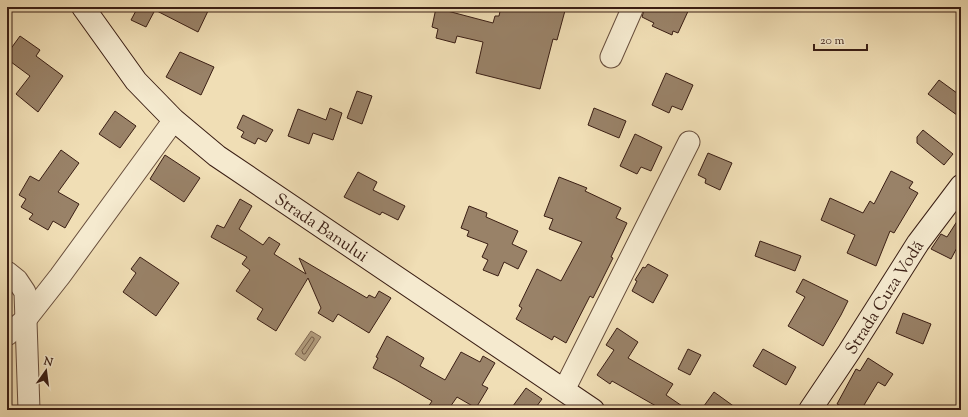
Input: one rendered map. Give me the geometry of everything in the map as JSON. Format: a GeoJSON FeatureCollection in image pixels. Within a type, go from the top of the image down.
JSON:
{"type":"FeatureCollection","features":[{"type":"Feature","properties":{"kind":"street","name":"Strada Banului"},"geometry":{"type":"LineString","coordinates":[[83,7],[136,81],[174,120],[218,156],[593,410]]}},
{"type":"Feature","properties":{"kind":"street"},"geometry":{"type":"LineString","coordinates":[[612,57],[633,7]]}},
{"type":"Feature","properties":{"kind":"street"},"geometry":{"type":"LineString","coordinates":[[7,335],[27,318],[60,276],[174,120]]}},
{"type":"Feature","properties":{"kind":"street"},"geometry":{"type":"LineString","coordinates":[[564,390],[689,142]]}},
{"type":"Feature","properties":{"kind":"street","name":"Strada Cuza Vodă"},"geometry":{"type":"LineString","coordinates":[[810,410],[849,352],[918,243],[961,186]]}},
{"type":"Feature","properties":{"kind":"street"},"geometry":{"type":"LineString","coordinates":[[7,272],[17,280],[25,292],[29,410]]}},
{"type":"Feature","properties":{"kind":"water"},"geometry":{"type":"Polygon","coordinates":[[[311,331],[321,337],[305,361],[295,354],[311,331]]]}},
{"type":"Feature","properties":{"kind":"building"},"geometry":{"type":"Polygon","coordinates":[[[138,7],[201,7],[208,11],[198,32],[155,10],[146,27],[131,20],[138,7]]]}},
{"type":"Feature","properties":{"kind":"building"},"geometry":{"type":"Polygon","coordinates":[[[501,7],[566,7],[557,40],[553,39],[540,89],[476,73],[483,42],[457,36],[455,43],[436,38],[438,29],[432,27],[436,8],[493,23],[495,16],[499,16],[501,7]]]}},
{"type":"Feature","properties":{"kind":"building"},"geometry":{"type":"Polygon","coordinates":[[[645,7],[690,7],[678,33],[673,31],[672,35],[652,26],[654,23],[642,17],[645,7]]]}},
{"type":"Feature","properties":{"kind":"building"},"geometry":{"type":"Polygon","coordinates":[[[20,36],[40,50],[36,56],[63,76],[38,112],[16,94],[30,76],[7,59],[7,54],[20,36]]]}},
{"type":"Feature","properties":{"kind":"building"},"geometry":{"type":"Polygon","coordinates":[[[180,52],[214,67],[201,95],[166,77],[180,52]]]}},
{"type":"Feature","properties":{"kind":"building"},"geometry":{"type":"Polygon","coordinates":[[[666,73],[693,85],[682,110],[672,106],[669,113],[652,105],[666,73]]]}},
{"type":"Feature","properties":{"kind":"building"},"geometry":{"type":"Polygon","coordinates":[[[939,80],[961,96],[961,118],[928,94],[939,80]]]}},
{"type":"Feature","properties":{"kind":"building"},"geometry":{"type":"Polygon","coordinates":[[[357,91],[372,96],[362,124],[347,118],[357,91]]]}},
{"type":"Feature","properties":{"kind":"building"},"geometry":{"type":"Polygon","coordinates":[[[330,108],[342,113],[333,140],[313,133],[309,144],[288,136],[298,109],[326,120],[330,108]]]}},
{"type":"Feature","properties":{"kind":"building"},"geometry":{"type":"Polygon","coordinates":[[[594,108],[626,121],[619,138],[588,125],[594,108]]]}},
{"type":"Feature","properties":{"kind":"building"},"geometry":{"type":"Polygon","coordinates":[[[115,111],[136,126],[120,148],[99,134],[115,111]]]}},
{"type":"Feature","properties":{"kind":"building"},"geometry":{"type":"Polygon","coordinates":[[[243,115],[273,130],[266,142],[258,138],[255,144],[241,137],[244,132],[237,128],[243,115]]]}},
{"type":"Feature","properties":{"kind":"building"},"geometry":{"type":"Polygon","coordinates":[[[923,130],[953,154],[944,165],[917,143],[917,137],[923,130]]]}},
{"type":"Feature","properties":{"kind":"building"},"geometry":{"type":"Polygon","coordinates":[[[635,134],[662,147],[651,171],[641,167],[637,174],[620,166],[635,134]]]}},
{"type":"Feature","properties":{"kind":"building"},"geometry":{"type":"Polygon","coordinates":[[[61,150],[79,163],[58,192],[79,204],[65,228],[53,221],[48,230],[29,219],[33,214],[21,207],[26,199],[19,195],[30,176],[39,181],[61,150]]]}},
{"type":"Feature","properties":{"kind":"building"},"geometry":{"type":"Polygon","coordinates":[[[708,153],[732,163],[720,190],[705,183],[706,179],[698,175],[708,153]]]}},
{"type":"Feature","properties":{"kind":"building"},"geometry":{"type":"Polygon","coordinates":[[[165,155],[200,178],[184,202],[150,179],[165,155]]]}},
{"type":"Feature","properties":{"kind":"building"},"geometry":{"type":"Polygon","coordinates":[[[891,171],[913,182],[909,188],[918,193],[894,233],[890,231],[876,266],[847,253],[855,235],[821,220],[830,198],[863,213],[870,201],[874,204],[891,171]]]}},
{"type":"Feature","properties":{"kind":"building"},"geometry":{"type":"Polygon","coordinates":[[[358,172],[377,182],[373,190],[405,206],[398,220],[382,212],[380,215],[344,197],[358,172]]]}},
{"type":"Feature","properties":{"kind":"building"},"geometry":{"type":"Polygon","coordinates":[[[559,177],[587,188],[585,191],[621,208],[616,218],[627,223],[611,257],[613,258],[593,298],[590,296],[566,343],[554,336],[552,340],[516,319],[522,308],[519,306],[537,269],[561,281],[582,242],[549,229],[553,219],[544,216],[559,177]]]}},
{"type":"Feature","properties":{"kind":"building"},"geometry":{"type":"Polygon","coordinates":[[[240,199],[252,206],[239,229],[263,245],[269,237],[280,244],[274,254],[306,274],[299,258],[367,298],[369,295],[375,298],[379,291],[391,298],[369,333],[338,314],[333,322],[318,313],[321,308],[308,278],[276,331],[257,319],[263,309],[236,291],[250,270],[242,264],[247,257],[211,237],[217,225],[224,228],[240,199]]]}},
{"type":"Feature","properties":{"kind":"building"},"geometry":{"type":"Polygon","coordinates":[[[469,206],[487,213],[486,217],[518,231],[512,244],[527,251],[518,269],[504,262],[498,276],[483,270],[488,260],[482,257],[488,244],[467,236],[469,231],[461,228],[469,206]]]}},
{"type":"Feature","properties":{"kind":"building"},"geometry":{"type":"Polygon","coordinates":[[[961,215],[961,240],[951,259],[931,249],[941,234],[947,237],[961,215]]]}},
{"type":"Feature","properties":{"kind":"building"},"geometry":{"type":"Polygon","coordinates":[[[760,241],[801,256],[795,271],[755,256],[760,241]]]}},
{"type":"Feature","properties":{"kind":"building"},"geometry":{"type":"Polygon","coordinates":[[[140,257],[179,283],[156,316],[123,292],[136,273],[131,269],[140,257]]]}},
{"type":"Feature","properties":{"kind":"building"},"geometry":{"type":"Polygon","coordinates":[[[648,264],[668,275],[653,303],[632,291],[637,281],[635,280],[643,267],[645,268],[648,264]]]}},
{"type":"Feature","properties":{"kind":"building"},"geometry":{"type":"Polygon","coordinates":[[[803,279],[848,301],[823,346],[788,326],[805,297],[796,292],[803,279]]]}},
{"type":"Feature","properties":{"kind":"building"},"geometry":{"type":"Polygon","coordinates":[[[903,313],[931,324],[923,344],[896,333],[903,313]]]}},
{"type":"Feature","properties":{"kind":"building"},"geometry":{"type":"Polygon","coordinates":[[[617,328],[638,342],[628,358],[673,384],[666,395],[688,410],[663,410],[612,381],[610,384],[597,375],[614,350],[606,345],[617,328]]]}},
{"type":"Feature","properties":{"kind":"building"},"geometry":{"type":"Polygon","coordinates":[[[387,336],[424,358],[420,366],[445,380],[461,352],[480,362],[483,356],[495,363],[482,385],[488,388],[476,408],[457,397],[448,410],[426,410],[432,401],[373,368],[378,358],[376,357],[387,336]]]}},
{"type":"Feature","properties":{"kind":"building"},"geometry":{"type":"Polygon","coordinates":[[[688,349],[701,355],[690,375],[678,369],[688,349]]]}},
{"type":"Feature","properties":{"kind":"building"},"geometry":{"type":"Polygon","coordinates":[[[763,349],[796,367],[786,385],[753,366],[763,349]]]}},
{"type":"Feature","properties":{"kind":"building"},"geometry":{"type":"Polygon","coordinates":[[[868,358],[893,374],[885,386],[878,382],[861,410],[849,410],[837,404],[856,369],[860,371],[868,358]]]}},
{"type":"Feature","properties":{"kind":"building"},"geometry":{"type":"Polygon","coordinates":[[[526,388],[542,399],[534,410],[510,410],[526,388]]]}},
{"type":"Feature","properties":{"kind":"building"},"geometry":{"type":"Polygon","coordinates":[[[714,392],[739,410],[701,410],[714,392]]]}}]}
